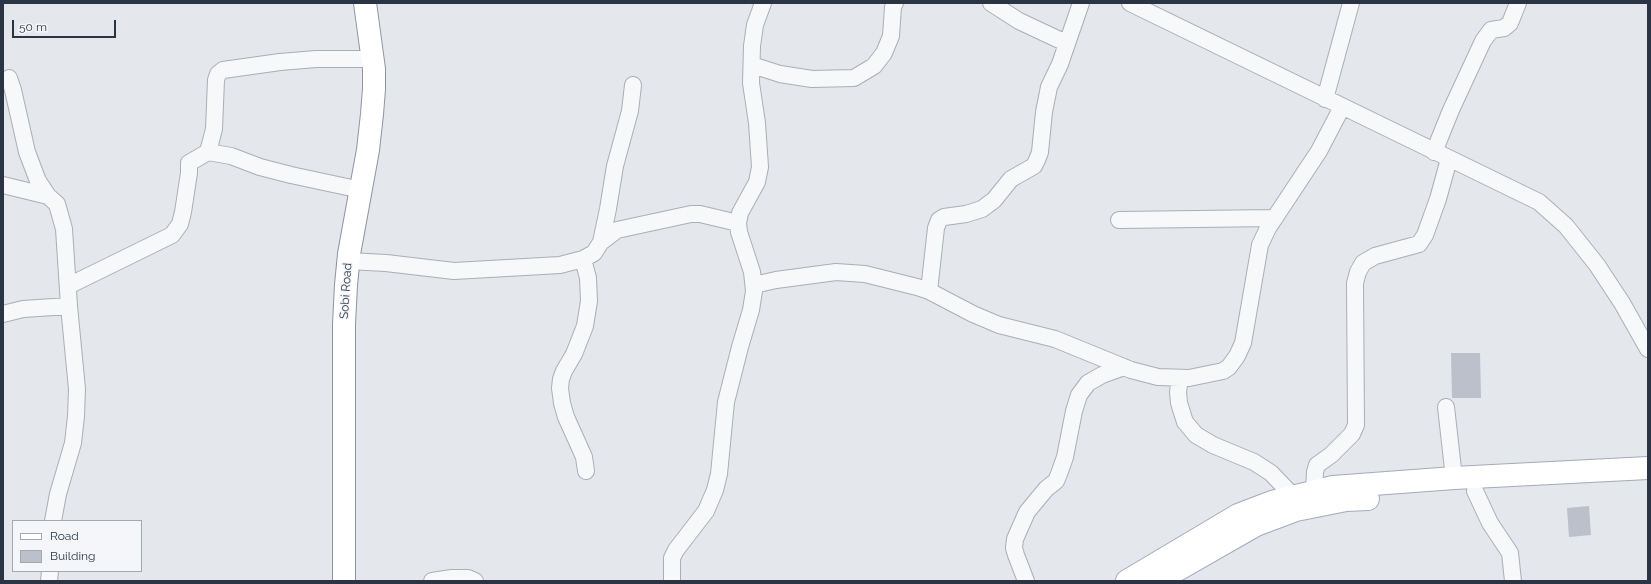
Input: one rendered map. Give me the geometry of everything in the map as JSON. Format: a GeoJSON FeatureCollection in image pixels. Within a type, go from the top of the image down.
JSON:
{"type":"FeatureCollection","features":[{"type":"Feature","properties":{"kind":"main road","name":"Sobi Road"},"geometry":{"type":"LineString","coordinates":[[344,581],[344,324],[348,261],[361,190],[372,114],[374,89],[373,59],[365,3]]}},
{"type":"Feature","properties":{"kind":"main road"},"geometry":{"type":"LineString","coordinates":[[1127,581],[1238,515],[1272,502],[1333,487],[1454,478],[1648,468]]}},
{"type":"Feature","properties":{"kind":"main road"},"geometry":{"type":"LineString","coordinates":[[1158,581],[1256,525],[1296,510],[1346,500],[1635,480],[1648,481]]}},
{"type":"Feature","properties":{"kind":"street"},"geometry":{"type":"LineString","coordinates":[[672,581],[672,558],[676,550],[706,511],[715,490],[719,474],[726,402],[751,310],[754,285],[752,272],[739,232],[738,223],[740,213],[757,182],[760,167],[757,123],[751,83],[755,25],[763,3]]}},
{"type":"Feature","properties":{"kind":"street"},"geometry":{"type":"LineString","coordinates":[[752,65],[780,74],[812,79],[854,78],[874,66],[884,53],[891,36],[893,7],[895,3]]}},
{"type":"Feature","properties":{"kind":"street"},"geometry":{"type":"LineString","coordinates":[[991,3],[1019,21],[1066,43]]}},
{"type":"Feature","properties":{"kind":"street"},"geometry":{"type":"LineString","coordinates":[[929,292],[936,228],[939,220],[944,217],[966,214],[982,208],[994,200],[1011,179],[1034,166],[1040,152],[1044,112],[1049,87],[1060,64],[1081,3]]}},
{"type":"Feature","properties":{"kind":"street"},"geometry":{"type":"LineString","coordinates":[[1130,3],[1539,202],[1566,226],[1597,265],[1618,297],[1648,349]]}},
{"type":"Feature","properties":{"kind":"street"},"geometry":{"type":"LineString","coordinates":[[1325,99],[1351,3]]}},
{"type":"Feature","properties":{"kind":"street"},"geometry":{"type":"LineString","coordinates":[[1434,152],[1451,110],[1483,41],[1491,30],[1501,29],[1510,23],[1518,3]]}},
{"type":"Feature","properties":{"kind":"street"},"geometry":{"type":"LineString","coordinates":[[208,152],[214,129],[216,80],[218,74],[223,70],[280,62],[316,59],[373,59]]}},
{"type":"Feature","properties":{"kind":"street"},"geometry":{"type":"LineString","coordinates":[[9,78],[14,90],[27,152],[38,181],[48,196],[57,204],[64,229],[69,306],[77,389],[76,416],[73,443],[58,494],[53,520]]}},
{"type":"Feature","properties":{"kind":"street"},"geometry":{"type":"LineString","coordinates":[[601,242],[615,166],[630,111],[633,85]]}},
{"type":"Feature","properties":{"kind":"street"},"geometry":{"type":"LineString","coordinates":[[754,285],[776,280],[836,272],[865,274],[929,292],[992,322],[1055,339],[1124,367],[1158,377],[1180,378],[1209,375],[1223,371],[1229,367],[1237,356],[1243,343],[1260,245],[1268,228],[1319,151],[1342,107]]}},
{"type":"Feature","properties":{"kind":"street"},"geometry":{"type":"LineString","coordinates":[[68,286],[172,235],[180,224],[183,212],[189,173],[189,163],[208,152],[231,156],[260,167],[292,175],[361,190]]}},
{"type":"Feature","properties":{"kind":"street"},"geometry":{"type":"LineString","coordinates":[[1180,378],[1178,392],[1179,402],[1186,422],[1196,435],[1213,445],[1254,462],[1304,494],[1317,465],[1331,455],[1352,434],[1356,425],[1355,283],[1358,272],[1363,263],[1375,256],[1419,244],[1425,235],[1438,199],[1449,159]]}},
{"type":"Feature","properties":{"kind":"street"},"geometry":{"type":"LineString","coordinates":[[3,185],[48,196]]}},
{"type":"Feature","properties":{"kind":"street"},"geometry":{"type":"LineString","coordinates":[[348,261],[386,263],[454,271],[560,265],[583,259],[594,252],[601,242],[617,230],[691,214],[700,214],[738,223]]}},
{"type":"Feature","properties":{"kind":"street"},"geometry":{"type":"LineString","coordinates":[[1119,220],[1275,218]]}},
{"type":"Feature","properties":{"kind":"street"},"geometry":{"type":"LineString","coordinates":[[583,259],[588,278],[589,301],[585,326],[574,354],[564,371],[560,388],[566,417],[584,457],[586,471]]}},
{"type":"Feature","properties":{"kind":"street"},"geometry":{"type":"LineString","coordinates":[[3,314],[23,309],[69,306]]}},
{"type":"Feature","properties":{"kind":"street"},"geometry":{"type":"LineString","coordinates":[[1026,581],[1014,548],[1015,539],[1027,512],[1046,489],[1056,481],[1065,457],[1074,411],[1079,395],[1088,383],[1102,375],[1124,367]]}},
{"type":"Feature","properties":{"kind":"street"},"geometry":{"type":"LineString","coordinates":[[1446,407],[1454,478]]}},
{"type":"Feature","properties":{"kind":"street"},"geometry":{"type":"LineString","coordinates":[[1475,491],[1490,523],[1510,553],[1513,581]]}},
{"type":"Feature","properties":{"kind":"street"},"geometry":{"type":"LineString","coordinates":[[432,581],[452,578],[468,578],[475,581]]}},
{"type":"Feature","properties":{"kind":"building"},"geometry":{"type":"Polygon","coordinates":[[[1451,353],[1480,353],[1481,398],[1452,398],[1451,353]]]}},
{"type":"Feature","properties":{"kind":"building"},"geometry":{"type":"Polygon","coordinates":[[[1589,506],[1591,535],[1569,537],[1567,508],[1589,506]]]}}]}
